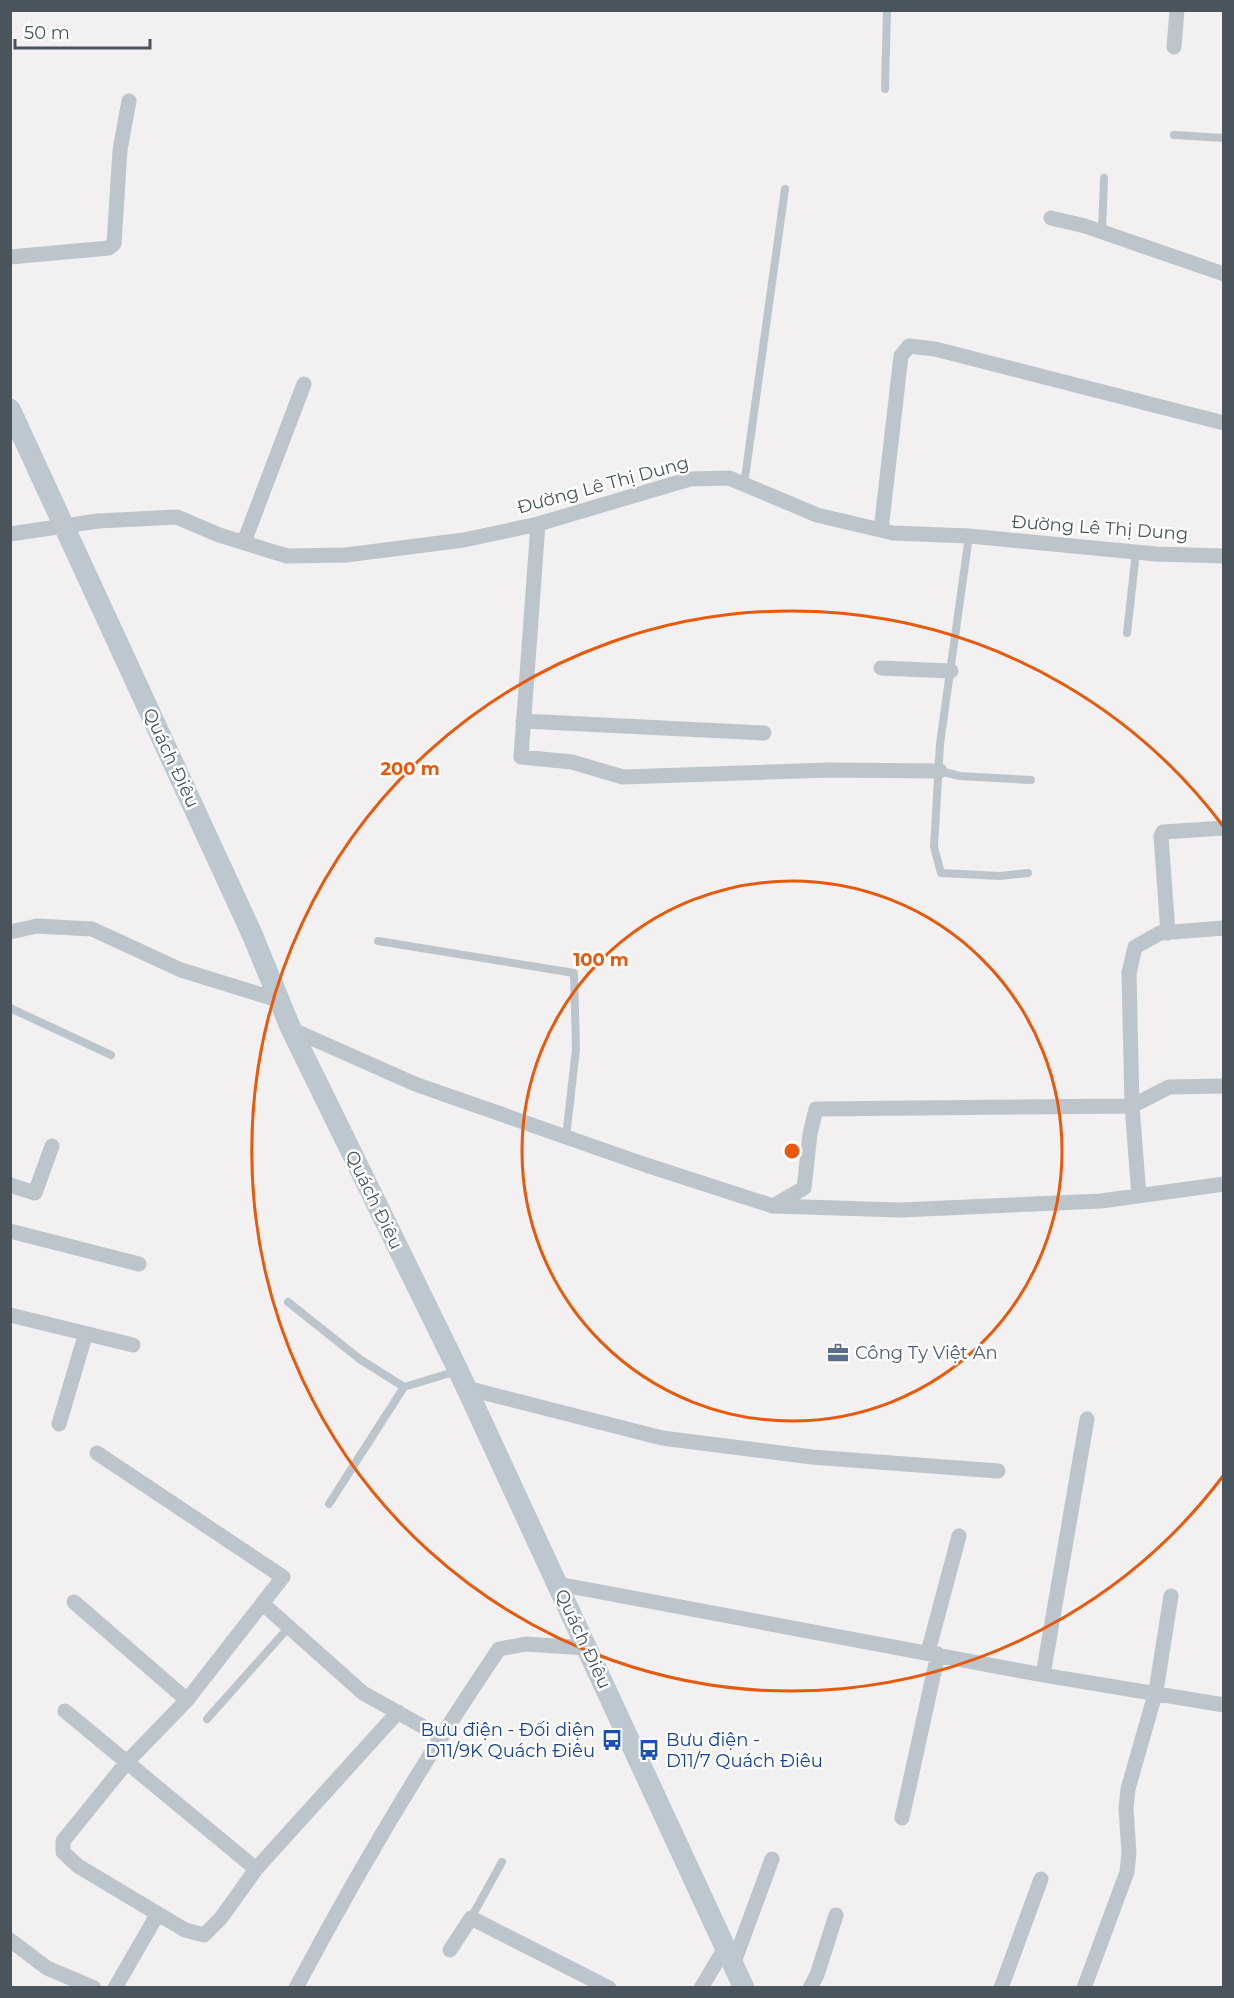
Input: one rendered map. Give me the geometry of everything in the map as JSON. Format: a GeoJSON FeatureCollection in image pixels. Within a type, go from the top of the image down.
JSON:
{"type":"FeatureCollection","features":[{"type":"Feature","properties":{"kind":"main road","name":"Quách Điêu"},"geometry":{"type":"LineString","coordinates":[[10,409],[252,934],[291,1029],[462,1379],[744,1988]]}},
{"type":"Feature","properties":{"kind":"street"},"geometry":{"type":"LineString","coordinates":[[1174,47],[1177,10]]}},
{"type":"Feature","properties":{"kind":"street"},"geometry":{"type":"LineString","coordinates":[[10,257],[109,248],[114,244],[120,150],[129,101]]}},
{"type":"Feature","properties":{"kind":"street"},"geometry":{"type":"LineString","coordinates":[[1051,218],[1102,232],[1224,274]]}},
{"type":"Feature","properties":{"kind":"street"},"geometry":{"type":"LineString","coordinates":[[881,530],[902,356],[909,346],[934,349],[1224,423]]}},
{"type":"Feature","properties":{"kind":"street"},"geometry":{"type":"LineString","coordinates":[[244,542],[304,384]]}},
{"type":"Feature","properties":{"kind":"street","name":"Đường Lê Thị Dung"},"geometry":{"type":"LineString","coordinates":[[10,534],[98,521],[177,517],[287,556],[346,555],[454,542],[538,524],[690,479],[729,478],[817,515],[881,530],[1136,552],[1224,556]]}},
{"type":"Feature","properties":{"kind":"street"},"geometry":{"type":"LineString","coordinates":[[538,524],[521,758],[572,762],[623,777],[828,770],[940,771]]}},
{"type":"Feature","properties":{"kind":"street"},"geometry":{"type":"LineString","coordinates":[[881,668],[951,671]]}},
{"type":"Feature","properties":{"kind":"street"},"geometry":{"type":"LineString","coordinates":[[523,721],[764,733]]}},
{"type":"Feature","properties":{"kind":"street"},"geometry":{"type":"LineString","coordinates":[[1168,933],[1161,836],[1163,832],[1224,828]]}},
{"type":"Feature","properties":{"kind":"street"},"geometry":{"type":"LineString","coordinates":[[10,933],[37,926],[92,928],[181,970],[278,1000]]}},
{"type":"Feature","properties":{"kind":"street"},"geometry":{"type":"LineString","coordinates":[[1139,1196],[1132,1106],[1129,973],[1135,947],[1160,933],[1224,928]]}},
{"type":"Feature","properties":{"kind":"street"},"geometry":{"type":"LineString","coordinates":[[291,1029],[415,1083],[566,1137],[773,1206],[900,1210],[1101,1202],[1224,1184]]}},
{"type":"Feature","properties":{"kind":"street"},"geometry":{"type":"LineString","coordinates":[[773,1206],[804,1188],[810,1134],[816,1109],[1132,1106],[1169,1087],[1224,1086]]}},
{"type":"Feature","properties":{"kind":"street"},"geometry":{"type":"LineString","coordinates":[[10,1185],[35,1193],[52,1146]]}},
{"type":"Feature","properties":{"kind":"street"},"geometry":{"type":"LineString","coordinates":[[10,1230],[139,1264]]}},
{"type":"Feature","properties":{"kind":"street"},"geometry":{"type":"LineString","coordinates":[[10,1316],[85,1336],[133,1345]]}},
{"type":"Feature","properties":{"kind":"street"},"geometry":{"type":"LineString","coordinates":[[59,1424],[85,1336]]}},
{"type":"Feature","properties":{"kind":"street"},"geometry":{"type":"LineString","coordinates":[[462,1379],[662,1438],[812,1457],[998,1471]]}},
{"type":"Feature","properties":{"kind":"street"},"geometry":{"type":"LineString","coordinates":[[1043,1675],[1088,1419]]}},
{"type":"Feature","properties":{"kind":"street"},"geometry":{"type":"LineString","coordinates":[[97,1453],[283,1577],[187,1700],[127,1762],[63,1841],[63,1852],[78,1866],[157,1915],[185,1930],[204,1935],[221,1917],[256,1869],[398,1712]]}},
{"type":"Feature","properties":{"kind":"street"},"geometry":{"type":"LineString","coordinates":[[902,1818],[933,1653],[959,1536]]}},
{"type":"Feature","properties":{"kind":"street"},"geometry":{"type":"LineString","coordinates":[[558,1584],[1043,1675],[1156,1691],[1224,1705]]}},
{"type":"Feature","properties":{"kind":"street"},"geometry":{"type":"LineString","coordinates":[[1084,1988],[1127,1872],[1128,1788],[1156,1691],[1171,1596]]}},
{"type":"Feature","properties":{"kind":"street"},"geometry":{"type":"LineString","coordinates":[[74,1602],[187,1700]]}},
{"type":"Feature","properties":{"kind":"street"},"geometry":{"type":"LineString","coordinates":[[263,1604],[363,1693],[440,1736]]}},
{"type":"Feature","properties":{"kind":"street"},"geometry":{"type":"LineString","coordinates":[[296,1988],[336,1912],[440,1736],[499,1649],[526,1644],[587,1648]]}},
{"type":"Feature","properties":{"kind":"street"},"geometry":{"type":"LineString","coordinates":[[65,1711],[256,1869]]}},
{"type":"Feature","properties":{"kind":"street"},"geometry":{"type":"LineString","coordinates":[[701,1988],[729,1956],[772,1859]]}},
{"type":"Feature","properties":{"kind":"street"},"geometry":{"type":"LineString","coordinates":[[1001,1988],[1041,1879]]}},
{"type":"Feature","properties":{"kind":"street"},"geometry":{"type":"LineString","coordinates":[[115,1988],[157,1915]]}},
{"type":"Feature","properties":{"kind":"street"},"geometry":{"type":"LineString","coordinates":[[810,1988],[817,1975],[836,1915]]}},
{"type":"Feature","properties":{"kind":"street"},"geometry":{"type":"LineString","coordinates":[[450,1950],[471,1918],[609,1988]]}},
{"type":"Feature","properties":{"kind":"street"},"geometry":{"type":"LineString","coordinates":[[10,1940],[47,1968],[94,1988]]}},
{"type":"Feature","properties":{"kind":"lane"},"geometry":{"type":"LineString","coordinates":[[885,89],[887,10]]}},
{"type":"Feature","properties":{"kind":"lane"},"geometry":{"type":"LineString","coordinates":[[1174,135],[1224,138]]}},
{"type":"Feature","properties":{"kind":"lane"},"geometry":{"type":"LineString","coordinates":[[1102,232],[1104,178]]}},
{"type":"Feature","properties":{"kind":"lane"},"geometry":{"type":"LineString","coordinates":[[744,484],[785,189]]}},
{"type":"Feature","properties":{"kind":"lane"},"geometry":{"type":"LineString","coordinates":[[969,537],[940,744],[934,847],[941,873],[1000,876],[1028,873]]}},
{"type":"Feature","properties":{"kind":"lane"},"geometry":{"type":"LineString","coordinates":[[1127,633],[1136,552]]}},
{"type":"Feature","properties":{"kind":"lane"},"geometry":{"type":"LineString","coordinates":[[940,771],[960,776],[1031,780]]}},
{"type":"Feature","properties":{"kind":"lane"},"geometry":{"type":"LineString","coordinates":[[378,941],[574,973],[576,1049],[566,1137]]}},
{"type":"Feature","properties":{"kind":"lane"},"geometry":{"type":"LineString","coordinates":[[10,1008],[111,1055]]}},
{"type":"Feature","properties":{"kind":"lane"},"geometry":{"type":"LineString","coordinates":[[288,1302],[361,1360],[404,1387],[462,1379]]}},
{"type":"Feature","properties":{"kind":"lane"},"geometry":{"type":"LineString","coordinates":[[329,1504],[404,1387]]}},
{"type":"Feature","properties":{"kind":"lane"},"geometry":{"type":"LineString","coordinates":[[207,1719],[289,1627]]}},
{"type":"Feature","properties":{"kind":"lane"},"geometry":{"type":"LineString","coordinates":[[471,1918],[502,1862]]}},
{"type":"Feature","properties":{"kind":"place","name":"Công Ty Việt An"},"geometry":{"type":"Point","coordinates":[838,1353]}},
{"type":"Feature","properties":{"kind":"place","name":"Bưu điện - Đối diện D11/9K Quách Điêu"},"geometry":{"type":"Point","coordinates":[612,1740]}},
{"type":"Feature","properties":{"kind":"place","name":"Bưu điện - D11/7 Quách Điêu"},"geometry":{"type":"Point","coordinates":[649,1750]}}]}
